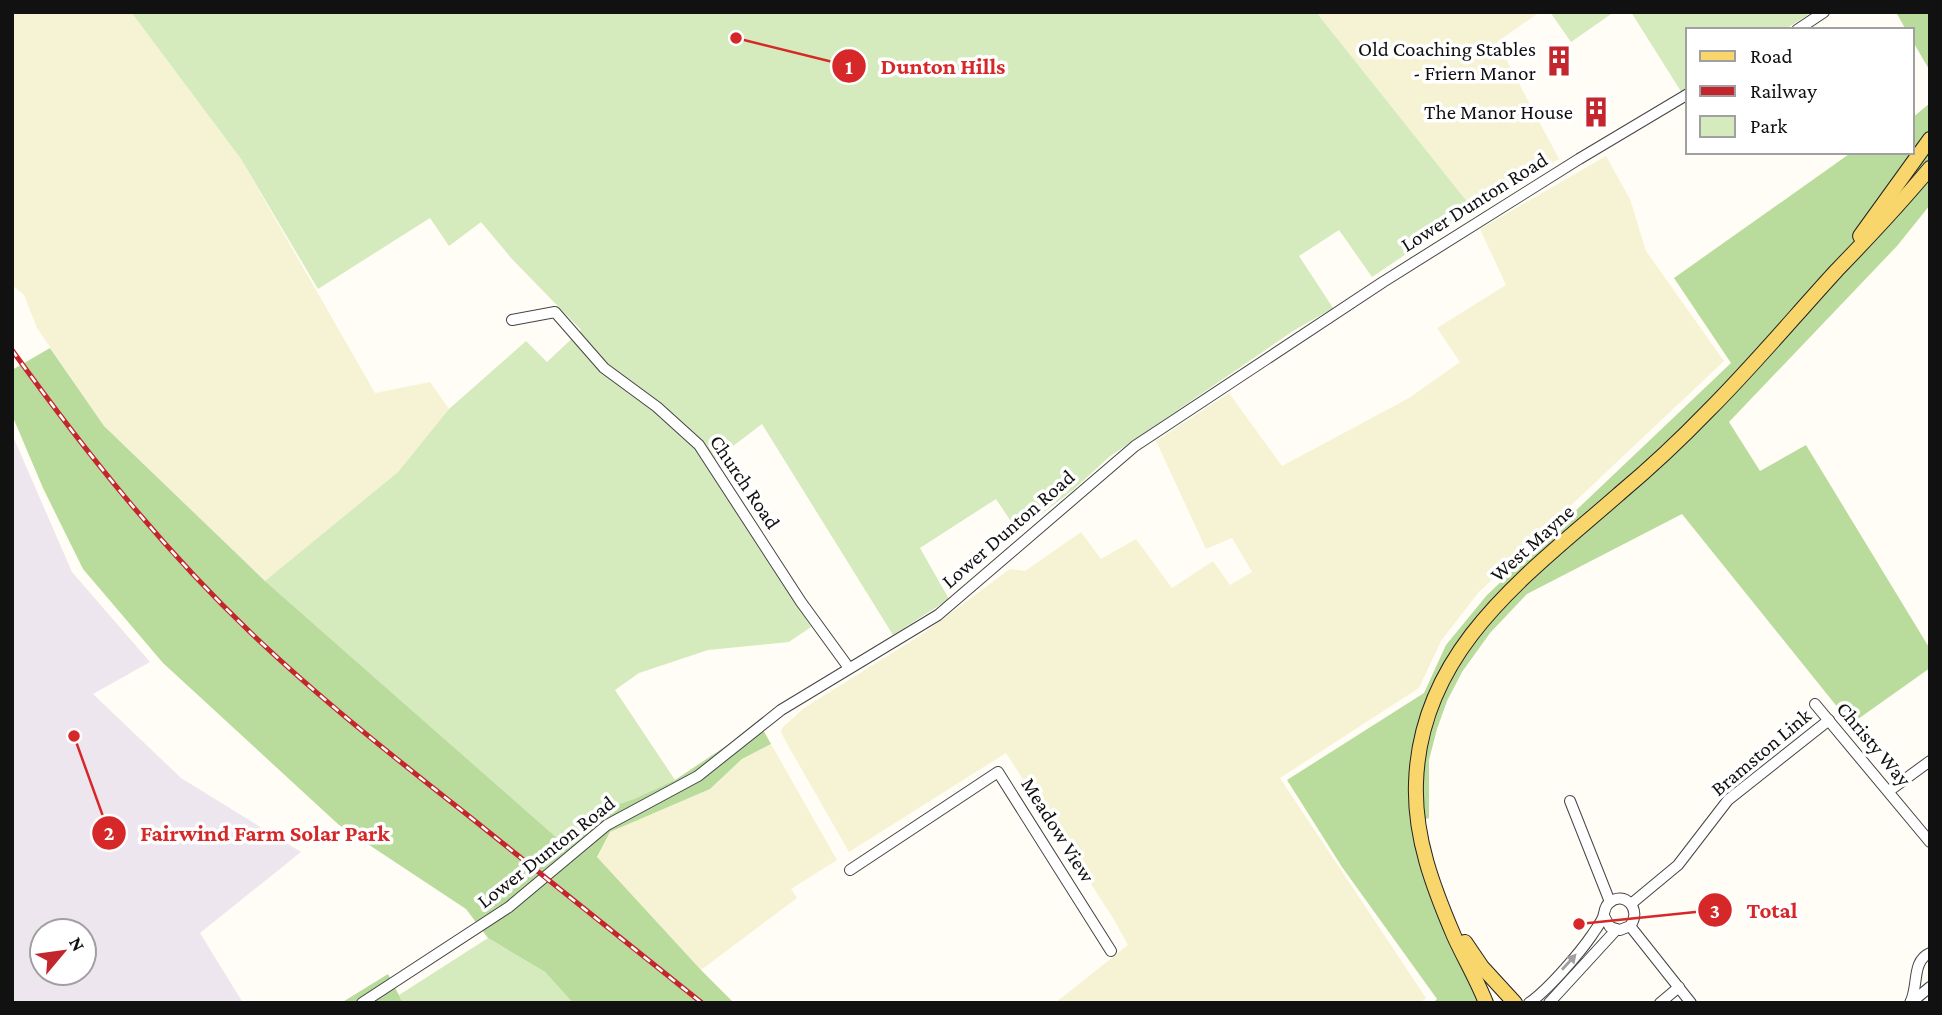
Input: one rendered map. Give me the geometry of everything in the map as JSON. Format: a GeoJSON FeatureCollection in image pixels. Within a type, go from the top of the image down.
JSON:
{"type":"FeatureCollection","features":[{"type":"Feature","properties":{"kind":"main road","name":"West Mayne"},"geometry":{"type":"LineString","coordinates":[[1836,272],[1930,139]]}},
{"type":"Feature","properties":{"kind":"main road","name":"West Mayne"},"geometry":{"type":"LineString","coordinates":[[1892,190],[1930,152]]}},
{"type":"Feature","properties":{"kind":"main road","name":"West Mayne"},"geometry":{"type":"LineString","coordinates":[[1486,1003],[1453,934],[1434,886],[1424,855],[1418,821],[1416,782],[1420,745],[1429,711],[1454,659],[1501,599],[1707,412],[1897,208],[1930,168]]}},
{"type":"Feature","properties":{"kind":"main road","name":"West Mayne"},"geometry":{"type":"LineString","coordinates":[[1448,918],[1482,967],[1515,1003]]}},
{"type":"Feature","properties":{"kind":"street"},"geometry":{"type":"LineString","coordinates":[[1800,28],[1824,12]]}},
{"type":"Feature","properties":{"kind":"street","name":"Lower Dunton Road"},"geometry":{"type":"LineString","coordinates":[[362,1003],[509,907],[607,825],[698,776],[766,720],[938,615],[1135,446],[1383,282],[1686,95]]}},
{"type":"Feature","properties":{"kind":"street","name":"Church Road"},"geometry":{"type":"LineString","coordinates":[[512,320],[555,312],[604,368],[657,407],[699,445],[801,602],[849,668]]}},
{"type":"Feature","properties":{"kind":"street","name":"Christy Way"},"geometry":{"type":"LineString","coordinates":[[1815,704],[1930,842]]}},
{"type":"Feature","properties":{"kind":"street","name":"Bramston Link"},"geometry":{"type":"LineString","coordinates":[[1631,904],[1678,865],[1728,800],[1829,720]]}},
{"type":"Feature","properties":{"kind":"street"},"geometry":{"type":"LineString","coordinates":[[1889,792],[1930,761]]}},
{"type":"Feature","properties":{"kind":"street","name":"Meadow View"},"geometry":{"type":"LineString","coordinates":[[850,870],[999,772],[1111,951]]}},
{"type":"Feature","properties":{"kind":"street"},"geometry":{"type":"LineString","coordinates":[[1570,801],[1609,902]]}},
{"type":"Feature","properties":{"kind":"street"},"geometry":{"type":"LineString","coordinates":[[1618,899],[1631,904],[1635,914],[1630,926],[1624,930],[1616,930],[1607,925],[1604,909],[1609,902],[1618,899]]}},
{"type":"Feature","properties":{"kind":"street"},"geometry":{"type":"LineString","coordinates":[[1530,1003],[1586,943],[1604,916]]}},
{"type":"Feature","properties":{"kind":"street"},"geometry":{"type":"LineString","coordinates":[[1630,926],[1691,1003]]}},
{"type":"Feature","properties":{"kind":"street"},"geometry":{"type":"LineString","coordinates":[[1549,1003],[1616,930]]}},
{"type":"Feature","properties":{"kind":"street"},"geometry":{"type":"LineString","coordinates":[[1910,1003],[1914,995],[1918,965],[1921,958],[1930,953]]}},
{"type":"Feature","properties":{"kind":"street"},"geometry":{"type":"LineString","coordinates":[[1918,965],[1921,975],[1930,981]]}},
{"type":"Feature","properties":{"kind":"street"},"geometry":{"type":"LineString","coordinates":[[1660,1003],[1679,987]]}},
{"type":"Feature","properties":{"kind":"street"},"geometry":{"type":"LineString","coordinates":[[1910,1003],[1930,987]]}},
{"type":"Feature","properties":{"kind":"shaded area"},"geometry":{"type":"Polygon","coordinates":[[[12,12],[131,12],[241,159],[375,393],[430,382],[449,409],[398,472],[265,581],[104,426],[37,328],[24,295],[12,285],[12,12]]]}},
{"type":"Feature","properties":{"kind":"shaded area"},"geometry":{"type":"Polygon","coordinates":[[[1316,12],[1540,12],[1497,42],[1559,159],[1473,209],[1316,12]]]}},
{"type":"Feature","properties":{"kind":"shaded area"},"geometry":{"type":"Polygon","coordinates":[[[1606,156],[1630,199],[1646,251],[1724,361],[1478,593],[1441,641],[1419,688],[1280,778],[1426,998],[1420,1003],[1055,1003],[1128,945],[1006,753],[849,852],[786,742],[782,728],[804,708],[921,635],[1010,569],[1025,571],[1081,532],[1101,559],[1136,539],[1172,588],[1213,561],[1230,585],[1252,572],[1232,538],[1206,549],[1156,441],[1229,393],[1282,466],[1409,398],[1460,362],[1437,328],[1506,285],[1480,229],[1606,156]]]}},
{"type":"Feature","properties":{"kind":"shaded area"},"geometry":{"type":"Polygon","coordinates":[[[12,434],[72,572],[150,662],[93,694],[181,778],[301,852],[200,933],[243,1003],[12,1003],[12,434]]]}},
{"type":"Feature","properties":{"kind":"shaded area"},"geometry":{"type":"Polygon","coordinates":[[[771,744],[837,860],[791,889],[797,898],[701,970],[597,858],[610,832],[710,789],[742,759],[771,744]]]}},
{"type":"Feature","properties":{"kind":"green space"},"geometry":{"type":"Polygon","coordinates":[[[131,12],[1316,12],[1473,209],[1372,277],[1339,230],[1299,256],[1333,308],[1293,331],[1109,457],[1073,490],[1018,532],[996,499],[920,548],[949,599],[893,635],[762,424],[708,465],[811,627],[789,642],[708,650],[639,673],[615,690],[675,780],[610,807],[583,833],[565,845],[265,581],[398,472],[449,409],[526,341],[547,362],[581,330],[512,259],[481,222],[449,246],[430,218],[318,289],[241,159],[131,12]]]}},
{"type":"Feature","properties":{"kind":"green space"},"geometry":{"type":"Polygon","coordinates":[[[1550,12],[1614,12],[1571,42],[1550,12]]]}},
{"type":"Feature","properties":{"kind":"green space"},"geometry":{"type":"Polygon","coordinates":[[[1631,12],[1805,12],[1808,15],[1787,28],[1686,28],[1686,90],[1682,93],[1631,12]]]}},
{"type":"Feature","properties":{"kind":"green space"},"geometry":{"type":"Polygon","coordinates":[[[1896,12],[1930,12],[1930,71],[1914,43],[1914,28],[1905,28],[1896,12]]]}},
{"type":"Feature","properties":{"kind":"green space"},"geometry":{"type":"Polygon","coordinates":[[[1930,103],[1930,205],[1897,246],[1729,422],[1760,471],[1806,445],[1930,649],[1930,668],[1851,724],[1682,514],[1527,594],[1490,633],[1462,672],[1447,701],[1429,760],[1429,818],[1411,824],[1444,926],[1481,1003],[1433,1003],[1437,999],[1342,867],[1287,780],[1424,693],[1446,645],[1487,595],[1731,363],[1674,278],[1849,154],[1914,154],[1914,116],[1930,103]]]}},
{"type":"Feature","properties":{"kind":"green space"},"geometry":{"type":"Polygon","coordinates":[[[50,348],[104,426],[265,581],[565,845],[583,833],[610,807],[675,780],[741,736],[758,721],[771,744],[742,759],[710,789],[610,832],[597,857],[734,1003],[573,1003],[545,972],[488,938],[466,909],[339,825],[163,663],[83,569],[43,488],[12,415],[12,370],[50,348]]]}},
{"type":"Feature","properties":{"kind":"green space"},"geometry":{"type":"Polygon","coordinates":[[[488,938],[545,972],[573,1003],[403,1003],[399,995],[488,938]]]}},
{"type":"Feature","properties":{"kind":"green space"},"geometry":{"type":"Polygon","coordinates":[[[388,974],[403,1003],[341,1003],[388,974]]]}},
{"type":"Feature","properties":{"kind":"railway"},"geometry":{"type":"LineString","coordinates":[[12,350],[125,497],[186,567],[251,633],[358,728],[702,1003]]}},
{"type":"Feature","properties":{"kind":"place","name":"Dunton Hills"},"geometry":{"type":"Point","coordinates":[736,38]}},
{"type":"Feature","properties":{"kind":"place","name":"Old Coaching Stables - Friern Manor"},"geometry":{"type":"Point","coordinates":[1559,61]}},
{"type":"Feature","properties":{"kind":"place","name":"The Manor House"},"geometry":{"type":"Point","coordinates":[1596,112]}},
{"type":"Feature","properties":{"kind":"place","name":"Fairwind Farm Solar Park"},"geometry":{"type":"Point","coordinates":[74,736]}},
{"type":"Feature","properties":{"kind":"place","name":"Total"},"geometry":{"type":"Point","coordinates":[1579,924]}}]}
